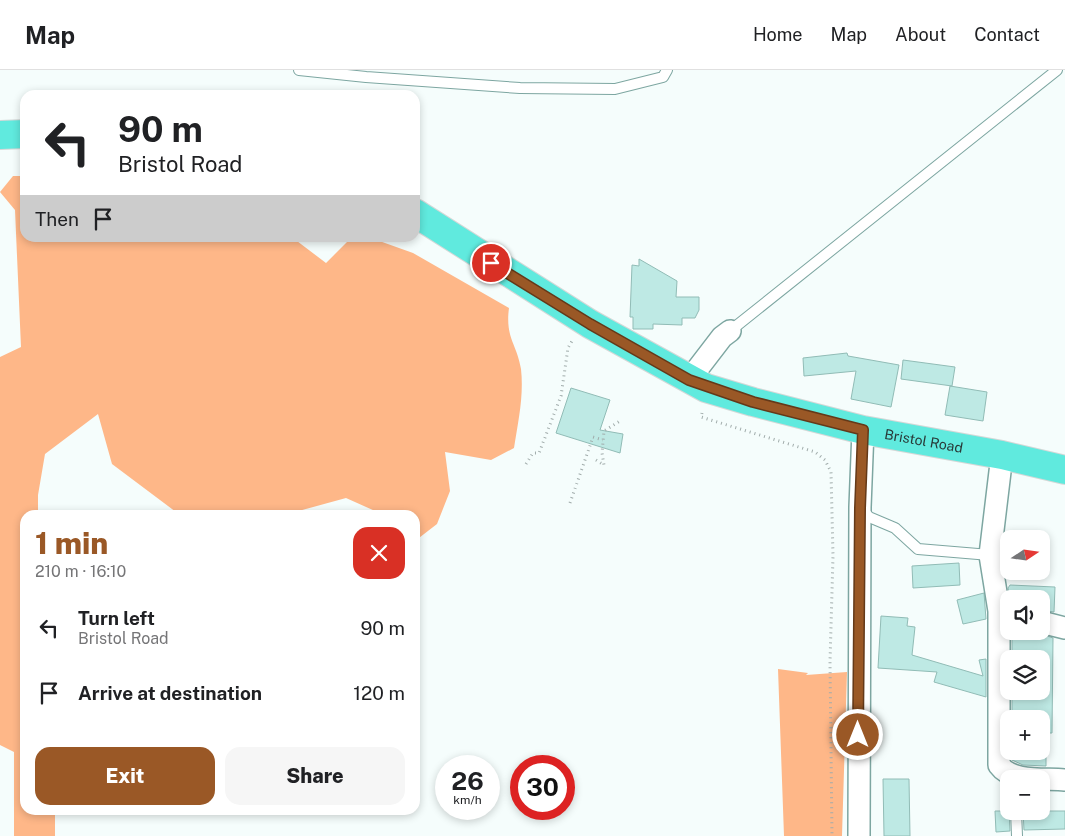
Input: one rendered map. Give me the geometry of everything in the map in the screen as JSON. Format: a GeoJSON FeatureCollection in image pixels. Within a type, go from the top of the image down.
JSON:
{"type":"FeatureCollection","features":[{"type":"Feature","properties":{"kind":"highway"},"geometry":{"type":"LineString","coordinates":[[0,135],[20,134]]}},
{"type":"Feature","properties":{"kind":"highway","name":"Bristol Road"},"geometry":{"type":"LineString","coordinates":[[420,216],[590,324],[698,384],[753,402],[863,430],[1065,470]]}},
{"type":"Feature","properties":{"kind":"street"},"geometry":{"type":"LineString","coordinates":[[698,384],[722,338],[730,331]]}},
{"type":"Feature","properties":{"kind":"street"},"geometry":{"type":"LineString","coordinates":[[859,836],[860,508],[863,430]]}},
{"type":"Feature","properties":{"kind":"street"},"geometry":{"type":"LineString","coordinates":[[1000,596],[990,555],[1002,456]]}},
{"type":"Feature","properties":{"kind":"street"},"geometry":{"type":"LineString","coordinates":[[1050,624],[1065,628]]}},
{"type":"Feature","properties":{"kind":"street"},"geometry":{"type":"LineString","coordinates":[[1003,640],[999,765],[1003,770]]}},
{"type":"Feature","properties":{"kind":"street"},"geometry":{"type":"LineString","coordinates":[[1050,779],[1065,780]]}},
{"type":"Feature","properties":{"kind":"lane"},"geometry":{"type":"LineString","coordinates":[[299,70],[366,77],[520,88],[615,89],[663,77],[667,70]]}},
{"type":"Feature","properties":{"kind":"lane"},"geometry":{"type":"LineString","coordinates":[[730,331],[1057,70]]}},
{"type":"Feature","properties":{"kind":"lane"},"geometry":{"type":"LineString","coordinates":[[860,508],[869,517],[895,528],[918,549],[990,555]]}},
{"type":"Feature","properties":{"kind":"lane"},"geometry":{"type":"LineString","coordinates":[[1016,820],[1016,836]]}},
{"type":"Feature","properties":{"kind":"path"},"geometry":{"type":"LineString","coordinates":[[526,464],[533,453],[540,453],[561,396],[568,348],[576,334]]}},
{"type":"Feature","properties":{"kind":"path"},"geometry":{"type":"LineString","coordinates":[[698,384],[701,417],[815,452],[825,460],[832,472],[830,662],[832,836]]}},
{"type":"Feature","properties":{"kind":"path"},"geometry":{"type":"LineString","coordinates":[[596,460],[604,464],[604,431],[620,421]]}},
{"type":"Feature","properties":{"kind":"path"},"geometry":{"type":"LineString","coordinates":[[570,503],[593,437],[603,440]]}},
{"type":"Feature","properties":{"kind":"shaded area"},"geometry":{"type":"Polygon","coordinates":[[[13,176],[20,176],[20,242],[298,242],[326,263],[347,242],[382,242],[413,253],[509,308],[510,334],[519,360],[522,379],[514,448],[491,460],[445,452],[450,491],[437,524],[420,537],[420,510],[373,510],[346,498],[302,510],[173,510],[112,464],[98,414],[45,454],[38,495],[38,510],[20,510],[20,815],[55,815],[55,836],[14,836],[14,752],[0,745],[0,357],[21,347],[15,210],[0,192],[13,176]]]}},
{"type":"Feature","properties":{"kind":"shaded area"},"geometry":{"type":"Polygon","coordinates":[[[778,669],[808,673],[806,675],[847,672],[842,836],[784,836],[778,669]]]}},
{"type":"Feature","properties":{"kind":"building"},"geometry":{"type":"Polygon","coordinates":[[[639,259],[677,281],[676,297],[699,297],[699,310],[695,318],[682,318],[682,325],[653,324],[653,329],[633,329],[633,317],[630,317],[632,265],[639,266],[639,259]]]}},
{"type":"Feature","properties":{"kind":"building"},"geometry":{"type":"Polygon","coordinates":[[[847,353],[848,356],[899,365],[891,407],[851,399],[856,371],[804,376],[803,358],[847,353]]]}},
{"type":"Feature","properties":{"kind":"building"},"geometry":{"type":"Polygon","coordinates":[[[903,360],[955,367],[952,386],[901,379],[903,360]]]}},
{"type":"Feature","properties":{"kind":"building"},"geometry":{"type":"Polygon","coordinates":[[[950,386],[987,392],[983,421],[945,415],[950,386]]]}},
{"type":"Feature","properties":{"kind":"building"},"geometry":{"type":"Polygon","coordinates":[[[571,388],[610,400],[600,430],[623,434],[620,453],[556,433],[571,388]]]}},
{"type":"Feature","properties":{"kind":"building"},"geometry":{"type":"Polygon","coordinates":[[[959,563],[960,585],[913,588],[912,566],[959,563]]]}},
{"type":"Feature","properties":{"kind":"building"},"geometry":{"type":"Polygon","coordinates":[[[1010,585],[1055,587],[1054,612],[1050,611],[1050,590],[1008,590],[1010,585]]]}},
{"type":"Feature","properties":{"kind":"building"},"geometry":{"type":"Polygon","coordinates":[[[984,593],[986,619],[963,624],[957,600],[984,593]]]}},
{"type":"Feature","properties":{"kind":"building"},"geometry":{"type":"Polygon","coordinates":[[[881,616],[908,618],[907,626],[915,627],[912,655],[983,676],[979,660],[986,659],[986,697],[934,682],[937,672],[878,668],[881,616]]]}},
{"type":"Feature","properties":{"kind":"building"},"geometry":{"type":"Polygon","coordinates":[[[1050,637],[1053,638],[1052,733],[1050,733],[1050,710],[1012,710],[1012,700],[1050,700],[1050,650],[1012,650],[1012,640],[1050,640],[1050,637]]]}},
{"type":"Feature","properties":{"kind":"building"},"geometry":{"type":"Polygon","coordinates":[[[1012,760],[1046,760],[1046,766],[1023,765],[1012,760]]]}},
{"type":"Feature","properties":{"kind":"building"},"geometry":{"type":"Polygon","coordinates":[[[883,779],[909,779],[910,836],[884,836],[883,779]]]}},
{"type":"Feature","properties":{"kind":"building"},"geometry":{"type":"Polygon","coordinates":[[[995,811],[1000,811],[1000,820],[1009,820],[1010,831],[996,832],[995,811]]]}},
{"type":"Feature","properties":{"kind":"building"},"geometry":{"type":"Polygon","coordinates":[[[1050,811],[1065,811],[1065,829],[1024,830],[1023,820],[1050,820],[1050,811]]]}},
{"type":"Feature","properties":{"kind":"route"},"geometry":{"type":"LineString","coordinates":[[491,263],[590,324],[706,388],[863,430],[860,508],[858,735]]}}]}
